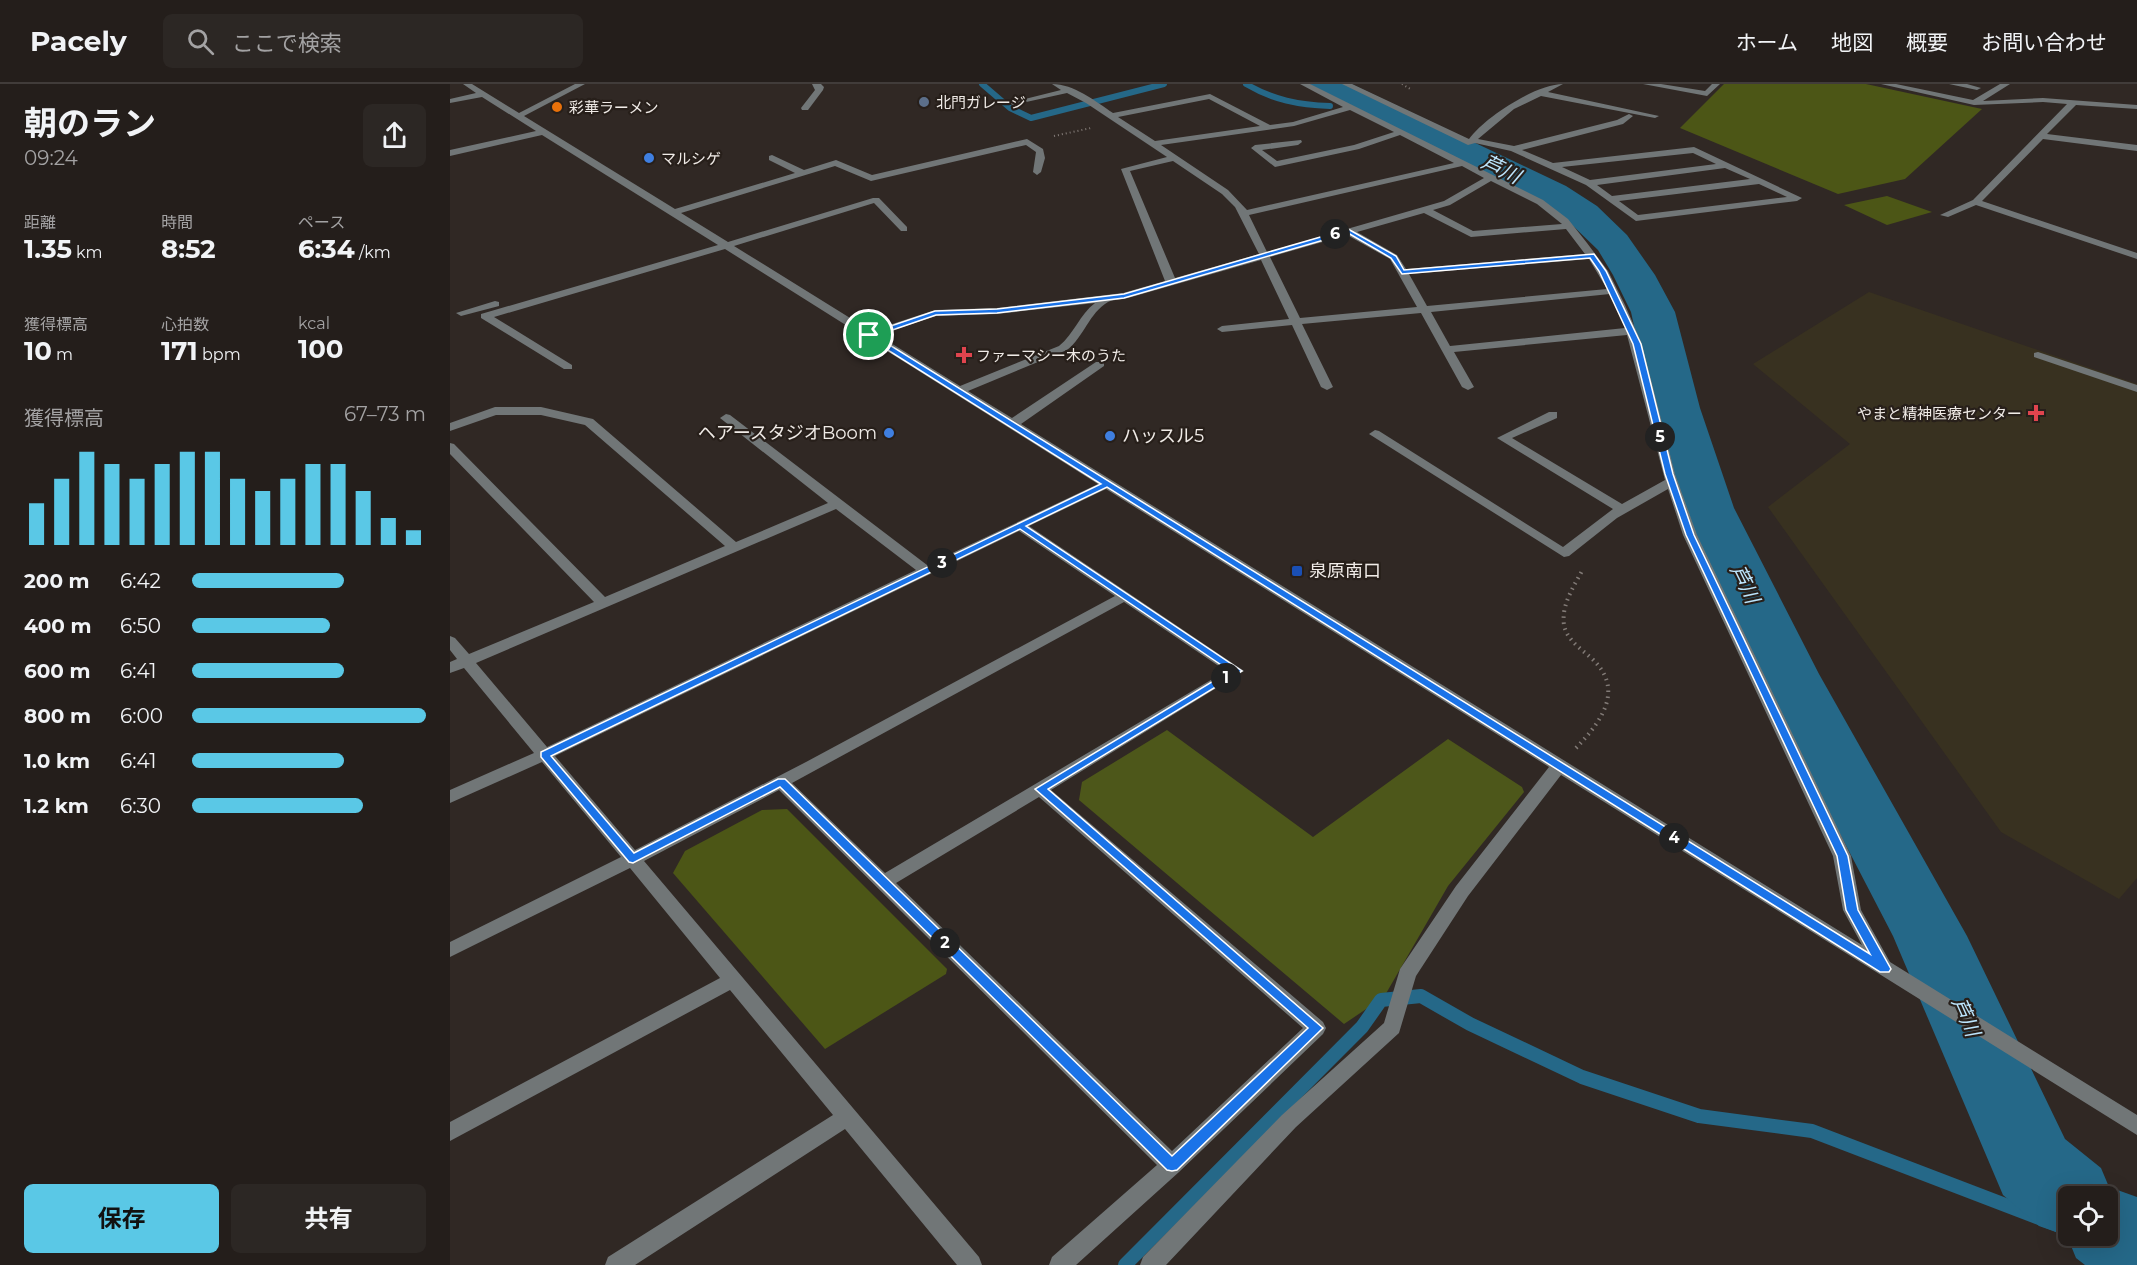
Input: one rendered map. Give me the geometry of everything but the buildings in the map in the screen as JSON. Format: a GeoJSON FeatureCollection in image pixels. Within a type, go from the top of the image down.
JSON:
{"type":"FeatureCollection","features":[{"type":"Feature","properties":{"kind":"street"},"geometry":{"type":"LineString","coordinates":[[518,116],[581,84]]}},
{"type":"Feature","properties":{"kind":"street"},"geometry":{"type":"LineString","coordinates":[[805,108],[819,90],[820,87],[816,84]]}},
{"type":"Feature","properties":{"kind":"street"},"geometry":{"type":"LineString","coordinates":[[1056,84],[1093,103],[1225,192],[1239,205],[1265,254],[1327,387]]}},
{"type":"Feature","properties":{"kind":"street"},"geometry":{"type":"LineString","coordinates":[[1304,84],[1402,132],[1446,150],[1464,163],[1540,202],[1569,226],[1592,256],[1612,291],[1637,344],[1672,481],[1690,535],[1842,856],[1852,910],[1884,969]]}},
{"type":"Feature","properties":{"kind":"street"},"geometry":{"type":"LineString","coordinates":[[1346,84],[1472,142],[1514,149],[1549,167],[1589,183],[1636,218],[1797,198],[1694,150],[1549,167]]}},
{"type":"Feature","properties":{"kind":"street"},"geometry":{"type":"LineString","coordinates":[[1461,146],[1472,142],[1511,106],[1559,84]]}},
{"type":"Feature","properties":{"kind":"street"},"geometry":{"type":"LineString","coordinates":[[1647,84],[1707,94],[1716,84]]}},
{"type":"Feature","properties":{"kind":"street"},"geometry":{"type":"LineString","coordinates":[[1885,84],[1974,103],[2043,100],[2137,107]]}},
{"type":"Feature","properties":{"kind":"street"},"geometry":{"type":"LineString","coordinates":[[1953,84],[1977,88]]}},
{"type":"Feature","properties":{"kind":"street"},"geometry":{"type":"LineString","coordinates":[[1974,103],[2006,84]]}},
{"type":"Feature","properties":{"kind":"street"},"geometry":{"type":"LineString","coordinates":[[450,101],[477,88],[672,213],[2137,1126]]}},
{"type":"Feature","properties":{"kind":"street"},"geometry":{"type":"LineString","coordinates":[[1013,103],[1069,90]]}},
{"type":"Feature","properties":{"kind":"street"},"geometry":{"type":"LineString","coordinates":[[1540,93],[1655,116]]}},
{"type":"Feature","properties":{"kind":"street"},"geometry":{"type":"LineString","coordinates":[[1111,116],[1210,96],[1269,128]]}},
{"type":"Feature","properties":{"kind":"street"},"geometry":{"type":"LineString","coordinates":[[1945,215],[1976,202],[2074,102]]}},
{"type":"Feature","properties":{"kind":"street"},"geometry":{"type":"LineString","coordinates":[[1153,144],[1309,121],[1351,107]]}},
{"type":"Feature","properties":{"kind":"street"},"geometry":{"type":"LineString","coordinates":[[1514,149],[1620,122],[1629,116]]}},
{"type":"Feature","properties":{"kind":"street"},"geometry":{"type":"LineString","coordinates":[[450,153],[543,132]]}},
{"type":"Feature","properties":{"kind":"street"},"geometry":{"type":"LineString","coordinates":[[1298,142],[1255,148],[1275,164],[1356,147],[1402,132]]}},
{"type":"Feature","properties":{"kind":"street"},"geometry":{"type":"LineString","coordinates":[[2041,136],[2137,148]]}},
{"type":"Feature","properties":{"kind":"street"},"geometry":{"type":"LineString","coordinates":[[672,213],[836,163],[871,178],[1027,142],[1040,151],[1041,158],[1037,172]]}},
{"type":"Feature","properties":{"kind":"street"},"geometry":{"type":"LineString","coordinates":[[901,172],[908,157]]}},
{"type":"Feature","properties":{"kind":"street"},"geometry":{"type":"LineString","coordinates":[[772,158],[803,173]]}},
{"type":"Feature","properties":{"kind":"street"},"geometry":{"type":"LineString","coordinates":[[1171,282],[1125,169],[1175,158]]}},
{"type":"Feature","properties":{"kind":"street"},"geometry":{"type":"LineString","coordinates":[[1244,213],[1464,163]]}},
{"type":"Feature","properties":{"kind":"street"},"geometry":{"type":"LineString","coordinates":[[1589,183],[1725,165]]}},
{"type":"Feature","properties":{"kind":"street"},"geometry":{"type":"LineString","coordinates":[[869,335],[935,313],[997,311],[1124,296],[1447,203],[1492,177]]}},
{"type":"Feature","properties":{"kind":"street"},"geometry":{"type":"LineString","coordinates":[[1610,199],[1761,181]]}},
{"type":"Feature","properties":{"kind":"street"},"geometry":{"type":"LineString","coordinates":[[568,367],[485,316],[594,286],[876,200],[904,229]]}},
{"type":"Feature","properties":{"kind":"street"},"geometry":{"type":"LineString","coordinates":[[1976,202],[2137,256]]}},
{"type":"Feature","properties":{"kind":"street"},"geometry":{"type":"LineString","coordinates":[[1424,209],[1471,234],[1569,226]]}},
{"type":"Feature","properties":{"kind":"street"},"geometry":{"type":"LineString","coordinates":[[1348,231],[1394,257],[1468,387]]}},
{"type":"Feature","properties":{"kind":"street"},"geometry":{"type":"LineString","coordinates":[[1402,272],[1592,256]]}},
{"type":"Feature","properties":{"kind":"street"},"geometry":{"type":"LineString","coordinates":[[461,314],[570,284],[594,286]]}},
{"type":"Feature","properties":{"kind":"street"},"geometry":{"type":"LineString","coordinates":[[1222,328],[1612,291]]}},
{"type":"Feature","properties":{"kind":"street"},"geometry":{"type":"LineString","coordinates":[[959,391],[1063,348],[1072,341],[1092,310],[1107,298]]}},
{"type":"Feature","properties":{"kind":"street"},"geometry":{"type":"LineString","coordinates":[[1446,350],[1631,331]]}},
{"type":"Feature","properties":{"kind":"street"},"geometry":{"type":"LineString","coordinates":[[2038,355],[2137,389]]}},
{"type":"Feature","properties":{"kind":"street"},"geometry":{"type":"LineString","coordinates":[[1012,424],[1100,364]]}},
{"type":"Feature","properties":{"kind":"street"},"geometry":{"type":"LineString","coordinates":[[450,427],[495,411],[541,411],[589,422],[734,547]]}},
{"type":"Feature","properties":{"kind":"street"},"geometry":{"type":"LineString","coordinates":[[1553,415],[1503,438],[1622,509]]}},
{"type":"Feature","properties":{"kind":"street"},"geometry":{"type":"LineString","coordinates":[[726,418],[926,571]]}},
{"type":"Feature","properties":{"kind":"street"},"geometry":{"type":"LineString","coordinates":[[1375,434],[1564,553],[1591,530],[1622,509],[1672,481]]}},
{"type":"Feature","properties":{"kind":"street"},"geometry":{"type":"LineString","coordinates":[[450,447],[603,603]]}},
{"type":"Feature","properties":{"kind":"street"},"geometry":{"type":"LineString","coordinates":[[450,797],[544,755],[1107,484]]}},
{"type":"Feature","properties":{"kind":"street"},"geometry":{"type":"LineString","coordinates":[[450,668],[837,504]]}},
{"type":"Feature","properties":{"kind":"street"},"geometry":{"type":"LineString","coordinates":[[884,882],[1237,671],[1020,526]]}},
{"type":"Feature","properties":{"kind":"street"},"geometry":{"type":"LineString","coordinates":[[450,950],[782,782],[1125,596]]}},
{"type":"Feature","properties":{"kind":"street"},"geometry":{"type":"LineString","coordinates":[[450,641],[971,1265]]}},
{"type":"Feature","properties":{"kind":"street"},"geometry":{"type":"LineString","coordinates":[[1150,1265],[1289,1121],[1392,1028],[1407,974],[1462,891],[1559,765]]}},
{"type":"Feature","properties":{"kind":"street"},"geometry":{"type":"LineString","coordinates":[[782,782],[1172,1165]]}},
{"type":"Feature","properties":{"kind":"street"},"geometry":{"type":"LineString","coordinates":[[1040,789],[1316,1028],[1172,1165],[1060,1265]]}},
{"type":"Feature","properties":{"kind":"street"},"geometry":{"type":"LineString","coordinates":[[450,1132],[734,980]]}},
{"type":"Feature","properties":{"kind":"street"},"geometry":{"type":"LineString","coordinates":[[616,1265],[848,1116]]}},
{"type":"Feature","properties":{"kind":"path"},"geometry":{"type":"LineString","coordinates":[[1047,138],[1070,132]]}},
{"type":"Feature","properties":{"kind":"path"},"geometry":{"type":"LineString","coordinates":[[1559,765],[1589,736],[1604,712],[1610,692],[1604,674],[1597,663],[1575,648],[1569,640],[1563,617],[1574,586],[1585,565]]}},
{"type":"Feature","properties":{"kind":"shaded area"},"geometry":{"type":"Polygon","coordinates":[[[1869,292],[2137,384],[2137,878],[2119,899],[2001,832],[1768,507],[1850,444],[1753,364],[1869,292]]]}},
{"type":"Feature","properties":{"kind":"green space"},"geometry":{"type":"Polygon","coordinates":[[[1724,84],[1866,84],[1982,109],[1905,179],[1838,194],[1680,128],[1724,84]]]}},
{"type":"Feature","properties":{"kind":"green space"},"geometry":{"type":"Polygon","coordinates":[[[1887,196],[1932,212],[1887,225],[1844,205],[1887,196]]]}},
{"type":"Feature","properties":{"kind":"green space"},"geometry":{"type":"Polygon","coordinates":[[[1167,730],[1313,837],[1448,739],[1522,787],[1524,792],[1448,886],[1384,997],[1344,1024],[1079,800],[1082,782],[1167,730]]]}},
{"type":"Feature","properties":{"kind":"green space"},"geometry":{"type":"Polygon","coordinates":[[[787,809],[947,969],[946,974],[825,1049],[673,873],[685,851],[762,810],[787,809]]]}},
{"type":"Feature","properties":{"kind":"waterway"},"geometry":{"type":"LineString","coordinates":[[982,84],[1010,108],[1031,118],[1164,84]]}},
{"type":"Feature","properties":{"kind":"waterway"},"geometry":{"type":"LineString","coordinates":[[1246,84],[1286,101],[1330,106]]}},
{"type":"Feature","properties":{"kind":"waterway","name":"芦川"},"geometry":{"type":"LineString","coordinates":[[1326,84],[1553,194],[1583,214],[1613,243],[1634,275],[1653,312],[1676,408],[1707,508],[1788,674],[1930,936],[2034,1167],[2058,1187]]}},
{"type":"Feature","properties":{"kind":"waterway"},"geometry":{"type":"LineString","coordinates":[[1125,1265],[1362,1027],[1381,1000],[1421,996],[1470,1024],[1582,1077],[1699,1116],[1812,1131],[2058,1225]]}},
{"type":"Feature","properties":{"kind":"waterway","name":"芦川"},"geometry":{"type":"LineString","coordinates":[[2118,1236],[2137,1252]]}},
{"type":"Feature","properties":{"kind":"waterway"},"geometry":{"type":"LineString","coordinates":[[2114,1246],[2137,1255]]}},
{"type":"Feature","properties":{"kind":"place","name":"北門ガレージ"},"geometry":{"type":"Point","coordinates":[924,102]}},
{"type":"Feature","properties":{"kind":"place","name":"彩華ラーメン"},"geometry":{"type":"Point","coordinates":[557,107]}},
{"type":"Feature","properties":{"kind":"place","name":"マルシゲ"},"geometry":{"type":"Point","coordinates":[649,158]}},
{"type":"Feature","properties":{"kind":"place","name":"ファーマシー木のうた"},"geometry":{"type":"Point","coordinates":[964,355]}},
{"type":"Feature","properties":{"kind":"place","name":"やまと精神医療センター"},"geometry":{"type":"Point","coordinates":[2036,413]}},
{"type":"Feature","properties":{"kind":"place","name":"ヘアースタジオBoom"},"geometry":{"type":"Point","coordinates":[889,433]}},
{"type":"Feature","properties":{"kind":"place","name":"ハッスル5"},"geometry":{"type":"Point","coordinates":[1110,436]}},
{"type":"Feature","properties":{"kind":"place","name":"泉原南口"},"geometry":{"type":"Point","coordinates":[1297,571]}},
{"type":"Feature","properties":{"kind":"route"},"geometry":{"type":"LineString","coordinates":[[869,335],[935,313],[997,311],[1124,296],[1348,231],[1394,257],[1402,272],[1592,256],[1603,271],[1637,344],[1669,474],[1690,535],[1842,856],[1852,910],[1884,969],[1107,484],[544,755],[633,859],[782,782],[1172,1165],[1316,1028],[1040,789],[1237,671],[1020,526],[1107,484],[869,335]]}}]}
